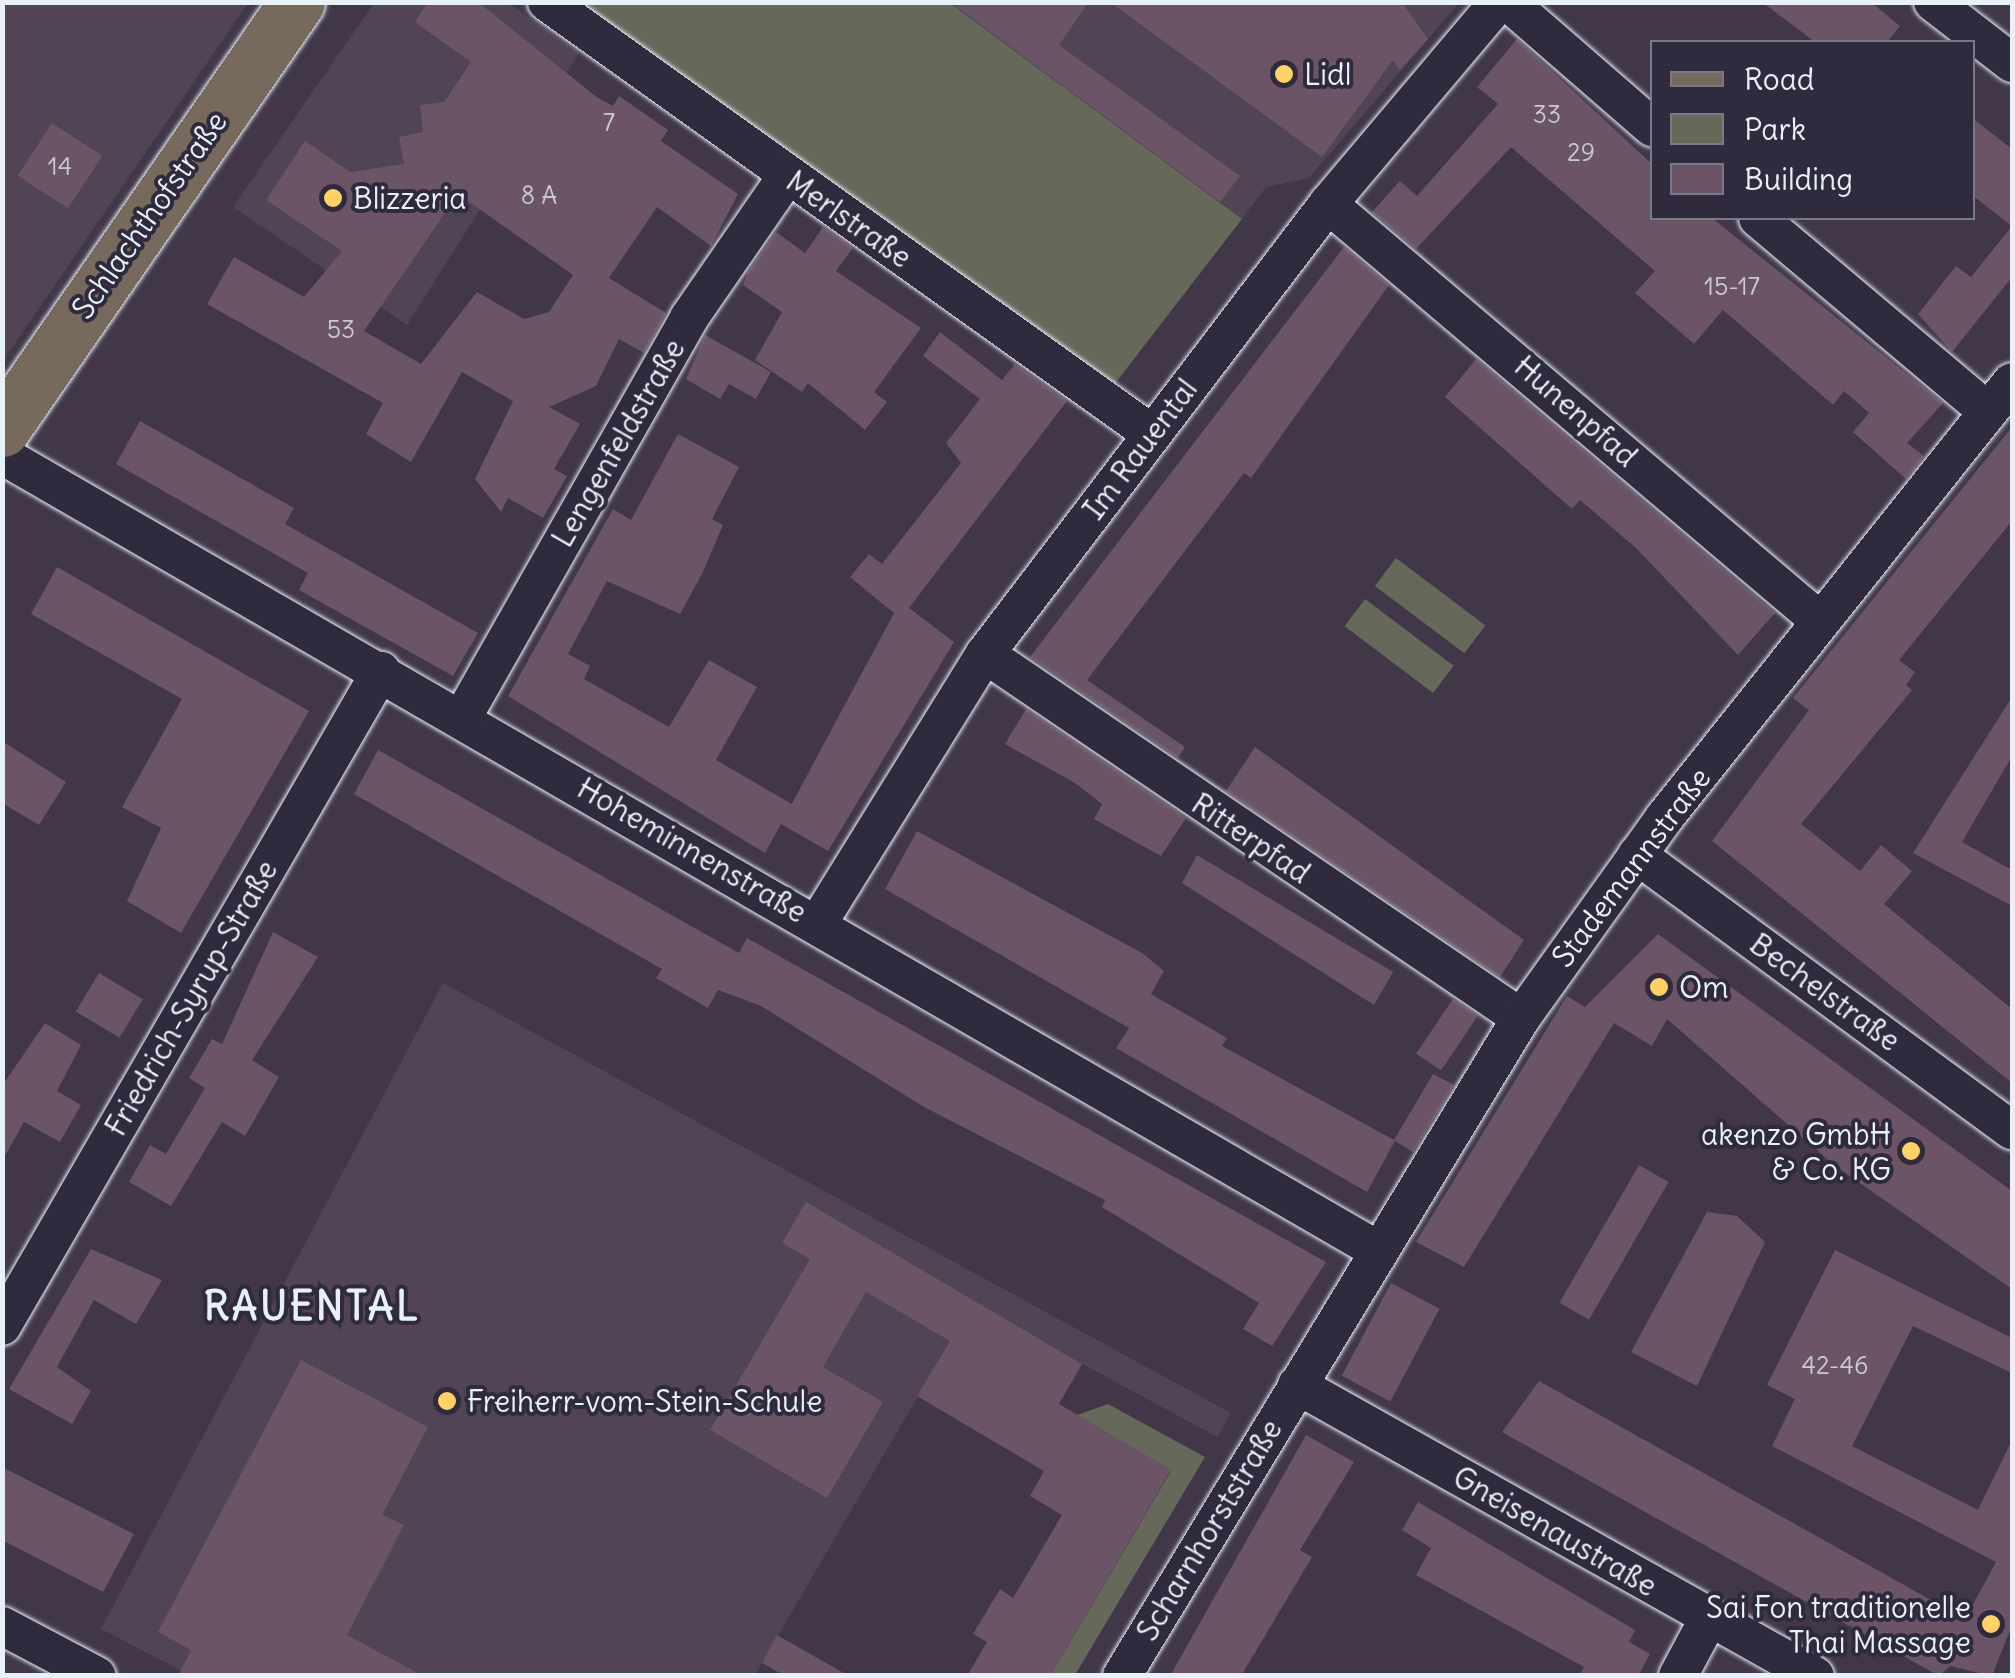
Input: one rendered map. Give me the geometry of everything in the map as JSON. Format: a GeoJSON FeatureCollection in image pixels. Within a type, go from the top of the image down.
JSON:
{"type":"FeatureCollection","features":[{"type":"Feature","properties":{"kind":"main road","name":"Schlachthofstraße"},"geometry":{"type":"LineString","coordinates":[[2,429],[298,2]]}},
{"type":"Feature","properties":{"kind":"street","name":"Merlstraße"},"geometry":{"type":"LineString","coordinates":[[547,2],[1152,434]]}},
{"type":"Feature","properties":{"kind":"street","name":"Im Rauental"},"geometry":{"type":"LineString","coordinates":[[818,923],[985,654],[1328,204],[1500,2]]}},
{"type":"Feature","properties":{"kind":"street"},"geometry":{"type":"LineString","coordinates":[[1508,2],[1650,125]]}},
{"type":"Feature","properties":{"kind":"street"},"geometry":{"type":"LineString","coordinates":[[1934,2],[2012,63]]}},
{"type":"Feature","properties":{"kind":"street","name":"Lengenfeldstraße"},"geometry":{"type":"LineString","coordinates":[[462,718],[689,318],[788,176]]}},
{"type":"Feature","properties":{"kind":"street","name":"Hunenpfad"},"geometry":{"type":"LineString","coordinates":[[1328,204],[1820,621]]}},
{"type":"Feature","properties":{"kind":"street"},"geometry":{"type":"LineString","coordinates":[[1760,220],[1988,412]]}},
{"type":"Feature","properties":{"kind":"street","name":"Stademannstraße"},"geometry":{"type":"LineString","coordinates":[[1297,1384],[1520,1018],[1637,855],[2012,382]]}},
{"type":"Feature","properties":{"kind":"street","name":"Hoheminnenstraße"},"geometry":{"type":"LineString","coordinates":[[2,455],[818,923],[1379,1251]]}},
{"type":"Feature","properties":{"kind":"street","name":"Ritterpfad"},"geometry":{"type":"LineString","coordinates":[[985,654],[1520,1018]]}},
{"type":"Feature","properties":{"kind":"street","name":"Friedrich-Syrup-Straße"},"geometry":{"type":"LineString","coordinates":[[2,1326],[381,671]]}},
{"type":"Feature","properties":{"kind":"street","name":"Bechelstraße"},"geometry":{"type":"LineString","coordinates":[[1637,855],[2012,1130]]}},
{"type":"Feature","properties":{"kind":"street","name":"Gneisenaustraße"},"geometry":{"type":"LineString","coordinates":[[1297,1384],[1815,1676]]}},
{"type":"Feature","properties":{"kind":"street","name":"Scharnhorststraße"},"geometry":{"type":"LineString","coordinates":[[1122,1676],[1297,1384]]}},
{"type":"Feature","properties":{"kind":"street"},"geometry":{"type":"LineString","coordinates":[[1678,1676],[1708,1618]]}},
{"type":"Feature","properties":{"kind":"street"},"geometry":{"type":"LineString","coordinates":[[2,1626],[97,1676]]}},
{"type":"Feature","properties":{"kind":"shaded area"},"geometry":{"type":"Polygon","coordinates":[[[3,3],[248,3],[3,361],[3,3]]]}},
{"type":"Feature","properties":{"kind":"shaded area"},"geometry":{"type":"Polygon","coordinates":[[[374,3],[508,3],[579,53],[407,325],[233,207],[374,3]]]}},
{"type":"Feature","properties":{"kind":"shaded area"},"geometry":{"type":"Polygon","coordinates":[[[950,3],[1459,3],[1309,178],[1266,187],[1242,219],[950,3]]]}},
{"type":"Feature","properties":{"kind":"shaded area","name":"Freiherr-vom-Stein-Schule"},"geometry":{"type":"Polygon","coordinates":[[[443,983],[1231,1413],[1224,1426],[1217,1437],[972,1304],[755,1675],[189,1675],[101,1629],[443,983]]]}},
{"type":"Feature","properties":{"kind":"green space"},"geometry":{"type":"Polygon","coordinates":[[[571,3],[950,3],[1242,219],[1110,390],[571,3]]]}},
{"type":"Feature","properties":{"kind":"green space"},"geometry":{"type":"Polygon","coordinates":[[[1396,558],[1485,625],[1464,653],[1375,586],[1396,558]]]}},
{"type":"Feature","properties":{"kind":"green space"},"geometry":{"type":"Polygon","coordinates":[[[1365,599],[1454,666],[1433,693],[1345,626],[1365,599]]]}},
{"type":"Feature","properties":{"kind":"green space"},"geometry":{"type":"Polygon","coordinates":[[[1108,1404],[1205,1457],[1075,1675],[1050,1676],[1171,1471],[1077,1415],[1108,1404]]]}},
{"type":"Feature","properties":{"kind":"building"},"geometry":{"type":"Polygon","coordinates":[[[428,2],[478,2],[598,98],[613,106],[619,96],[668,130],[661,141],[738,194],[711,246],[657,207],[609,278],[666,313],[644,353],[619,339],[596,386],[549,407],[580,424],[554,469],[567,476],[543,518],[508,498],[501,512],[475,479],[513,401],[462,372],[411,462],[366,434],[383,403],[207,304],[234,257],[304,297],[342,251],[266,200],[305,141],[350,172],[404,164],[399,137],[423,132],[420,105],[444,102],[471,62],[415,22],[428,2]],[[458,194],[364,331],[421,364],[477,292],[524,319],[549,312],[573,275],[458,194]]]}},
{"type":"Feature","properties":{"kind":"building"},"geometry":{"type":"Polygon","coordinates":[[[950,2],[1089,2],[1059,45],[1240,176],[1220,202],[950,2]]]}},
{"type":"Feature","properties":{"kind":"building","name":"Lidl"},"geometry":{"type":"Polygon","coordinates":[[[1110,2],[1402,2],[1428,39],[1400,70],[1393,60],[1322,157],[1110,2]]]}},
{"type":"Feature","properties":{"kind":"building"},"geometry":{"type":"Polygon","coordinates":[[[1762,2],[1871,2],[1900,26],[1889,40],[1812,40],[1762,2]]]}},
{"type":"Feature","properties":{"kind":"building"},"geometry":{"type":"Polygon","coordinates":[[[1517,39],[1650,162],[1650,220],[1714,220],[1943,403],[1907,443],[1924,456],[1906,479],[1853,432],[1869,413],[1882,424],[1844,391],[1833,405],[1723,310],[1694,344],[1635,293],[1655,271],[1511,147],[1416,249],[1372,212],[1400,181],[1417,196],[1498,104],[1477,87],[1517,39]]]}},
{"type":"Feature","properties":{"kind":"building"},"geometry":{"type":"Polygon","coordinates":[[[1975,120],[2012,149],[2012,226],[1975,197],[1975,120]]]}},
{"type":"Feature","properties":{"kind":"building"},"geometry":{"type":"Polygon","coordinates":[[[52,123],[102,156],[68,209],[18,176],[52,123]]]}},
{"type":"Feature","properties":{"kind":"building"},"geometry":{"type":"Polygon","coordinates":[[[2012,226],[2012,277],[1952,352],[1918,314],[1956,266],[1971,277],[2012,226]]]}},
{"type":"Feature","properties":{"kind":"building"},"geometry":{"type":"Polygon","coordinates":[[[823,227],[853,248],[836,271],[921,328],[874,392],[887,402],[865,430],[808,383],[802,392],[755,360],[782,312],[743,285],[748,272],[776,232],[805,253],[823,227]]]}},
{"type":"Feature","properties":{"kind":"building"},"geometry":{"type":"Polygon","coordinates":[[[1344,247],[1389,285],[1251,478],[1244,473],[1087,680],[1185,747],[1178,758],[1030,657],[1344,247]]]}},
{"type":"Feature","properties":{"kind":"building"},"geometry":{"type":"Polygon","coordinates":[[[940,332],[1002,380],[1015,364],[1067,401],[909,608],[954,642],[828,851],[781,824],[894,613],[850,577],[869,554],[882,564],[961,463],[946,443],[980,399],[923,356],[940,332]]]}},
{"type":"Feature","properties":{"kind":"building"},"geometry":{"type":"Polygon","coordinates":[[[705,335],[771,372],[756,399],[729,384],[720,399],[686,379],[705,335]]]}},
{"type":"Feature","properties":{"kind":"building"},"geometry":{"type":"Polygon","coordinates":[[[1476,359],[1775,613],[1738,655],[1636,548],[1580,500],[1572,509],[1445,397],[1476,359]]]}},
{"type":"Feature","properties":{"kind":"building"},"geometry":{"type":"Polygon","coordinates":[[[140,421],[294,508],[285,524],[478,633],[453,676],[299,590],[308,573],[116,464],[140,421]]]}},
{"type":"Feature","properties":{"kind":"building"},"geometry":{"type":"Polygon","coordinates":[[[2012,427],[2012,521],[1899,660],[1915,672],[1906,685],[1912,690],[1801,824],[1860,871],[1881,845],[1912,871],[1884,904],[2012,1009],[2012,1083],[1712,841],[1809,710],[1793,698],[2012,427]]]}},
{"type":"Feature","properties":{"kind":"building"},"geometry":{"type":"Polygon","coordinates":[[[678,434],[739,467],[712,519],[723,525],[702,574],[680,614],[607,581],[568,654],[590,666],[584,679],[669,727],[709,660],[757,687],[716,760],[792,804],[765,853],[508,696],[613,509],[631,520],[678,434]]]}},
{"type":"Feature","properties":{"kind":"building"},"geometry":{"type":"Polygon","coordinates":[[[57,567],[309,711],[181,933],[127,901],[161,828],[122,807],[182,699],[31,614],[57,567]]]}},
{"type":"Feature","properties":{"kind":"building"},"geometry":{"type":"Polygon","coordinates":[[[2012,697],[2012,756],[1962,842],[2012,870],[2012,906],[1913,853],[2012,697]]]}},
{"type":"Feature","properties":{"kind":"building"},"geometry":{"type":"Polygon","coordinates":[[[1026,709],[1186,818],[1161,856],[1094,819],[1102,804],[1075,783],[1005,744],[1026,709]]]}},
{"type":"Feature","properties":{"kind":"building"},"geometry":{"type":"Polygon","coordinates":[[[2,741],[66,782],[39,825],[2,803],[2,741]]]}},
{"type":"Feature","properties":{"kind":"building"},"geometry":{"type":"Polygon","coordinates":[[[1255,747],[1524,940],[1500,977],[1226,791],[1255,747]]]}},
{"type":"Feature","properties":{"kind":"building"},"geometry":{"type":"Polygon","coordinates":[[[378,750],[739,953],[747,938],[1326,1262],[1272,1346],[1243,1329],[1259,1303],[1102,1207],[1105,1200],[924,1107],[761,1006],[718,990],[708,1008],[656,978],[662,969],[354,794],[378,750]]]}},
{"type":"Feature","properties":{"kind":"building"},"geometry":{"type":"Polygon","coordinates":[[[917,831],[1142,953],[1164,971],[1151,994],[1227,1038],[1222,1046],[1394,1140],[1433,1074],[1454,1085],[1413,1152],[1395,1141],[1367,1192],[1116,1048],[1129,1028],[885,889],[917,831]]]}},
{"type":"Feature","properties":{"kind":"building"},"geometry":{"type":"Polygon","coordinates":[[[1197,855],[1393,972],[1374,1005],[1182,883],[1197,855]]]}},
{"type":"Feature","properties":{"kind":"building"},"geometry":{"type":"Polygon","coordinates":[[[273,932],[318,957],[252,1060],[279,1077],[245,1136],[222,1122],[171,1206],[129,1182],[150,1145],[166,1154],[205,1088],[189,1078],[212,1039],[222,1044],[273,932]]]}},
{"type":"Feature","properties":{"kind":"building"},"geometry":{"type":"Polygon","coordinates":[[[1658,934],[2012,1191],[2012,1289],[1834,1165],[1667,1019],[1652,1046],[1614,1023],[1464,1267],[1416,1242],[1567,996],[1585,1007],[1658,934]]]}},
{"type":"Feature","properties":{"kind":"building"},"geometry":{"type":"Polygon","coordinates":[[[99,973],[143,999],[120,1038],[76,1012],[99,973]]]}},
{"type":"Feature","properties":{"kind":"building"},"geometry":{"type":"Polygon","coordinates":[[[1453,999],[1478,1016],[1441,1070],[1416,1054],[1453,999]]]}},
{"type":"Feature","properties":{"kind":"building"},"geometry":{"type":"Polygon","coordinates":[[[45,1023],[81,1045],[57,1091],[81,1105],[60,1142],[24,1122],[2,1161],[2,1086],[45,1023]]]}},
{"type":"Feature","properties":{"kind":"building"},"geometry":{"type":"Polygon","coordinates":[[[1639,1165],[1668,1182],[1589,1320],[1560,1303],[1639,1165]]]}},
{"type":"Feature","properties":{"kind":"building"},"geometry":{"type":"Polygon","coordinates":[[[806,1202],[1082,1364],[1059,1404],[1171,1470],[1050,1676],[967,1676],[987,1642],[973,1634],[1000,1589],[1013,1598],[1062,1515],[1030,1496],[1044,1471],[917,1396],[950,1341],[866,1292],[823,1367],[883,1402],[827,1498],[710,1430],[810,1259],[782,1243],[806,1202]]]}},
{"type":"Feature","properties":{"kind":"building"},"geometry":{"type":"Polygon","coordinates":[[[1707,1212],[1737,1216],[1765,1242],[1697,1386],[1631,1352],[1707,1212]]]}},
{"type":"Feature","properties":{"kind":"building"},"geometry":{"type":"Polygon","coordinates":[[[91,1249],[162,1280],[136,1324],[94,1300],[57,1367],[91,1391],[72,1424],[9,1389],[91,1249]]]}},
{"type":"Feature","properties":{"kind":"building"},"geometry":{"type":"Polygon","coordinates":[[[1835,1250],[2012,1338],[2012,1373],[1913,1326],[1852,1446],[1978,1510],[2012,1440],[2012,1625],[1992,1676],[1950,1666],[1939,1676],[1502,1432],[1539,1381],[1965,1619],[1996,1562],[1772,1446],[1795,1399],[1767,1385],[1835,1250]]]}},
{"type":"Feature","properties":{"kind":"building"},"geometry":{"type":"Polygon","coordinates":[[[1391,1283],[1440,1309],[1390,1402],[1342,1376],[1391,1283]]]}},
{"type":"Feature","properties":{"kind":"building"},"geometry":{"type":"Polygon","coordinates":[[[301,1360],[428,1427],[382,1515],[404,1525],[347,1635],[423,1676],[178,1676],[191,1650],[158,1632],[301,1360]]]}},
{"type":"Feature","properties":{"kind":"building"},"geometry":{"type":"Polygon","coordinates":[[[1306,1435],[1354,1462],[1300,1550],[1312,1557],[1241,1676],[1170,1676],[1306,1435]]]}},
{"type":"Feature","properties":{"kind":"building"},"geometry":{"type":"Polygon","coordinates":[[[2,1467],[134,1534],[103,1592],[2,1540],[2,1467]]]}},
{"type":"Feature","properties":{"kind":"building"},"geometry":{"type":"Polygon","coordinates":[[[1418,1502],[1635,1630],[1629,1642],[1650,1654],[1638,1676],[1579,1676],[1584,1667],[1416,1575],[1431,1548],[1402,1530],[1418,1502]]]}},
{"type":"Feature","properties":{"kind":"building"},"geometry":{"type":"Polygon","coordinates":[[[777,1635],[849,1676],[785,1676],[762,1663],[777,1635]]]}},
{"type":"Feature","properties":{"kind":"place","name":"Lidl"},"geometry":{"type":"Point","coordinates":[1284,74]}},
{"type":"Feature","properties":{"kind":"place","name":"Blizzeria"},"geometry":{"type":"Point","coordinates":[333,198]}},
{"type":"Feature","properties":{"kind":"place","name":"Om"},"geometry":{"type":"Point","coordinates":[1659,987]}},
{"type":"Feature","properties":{"kind":"place","name":"akenzo GmbH & Co. KG"},"geometry":{"type":"Point","coordinates":[1911,1151]}},
{"type":"Feature","properties":{"kind":"place","name":"Freiherr-vom-Stein-Schule"},"geometry":{"type":"Point","coordinates":[447,1401]}},
{"type":"Feature","properties":{"kind":"place","name":"Sai Fon traditionelle Thai Massage"},"geometry":{"type":"Point","coordinates":[1991,1624]}},
{"type":"Feature","properties":{"kind":"district","name":"RAUENTAL"},"geometry":{"type":"Point","coordinates":[312,1306]}}]}
